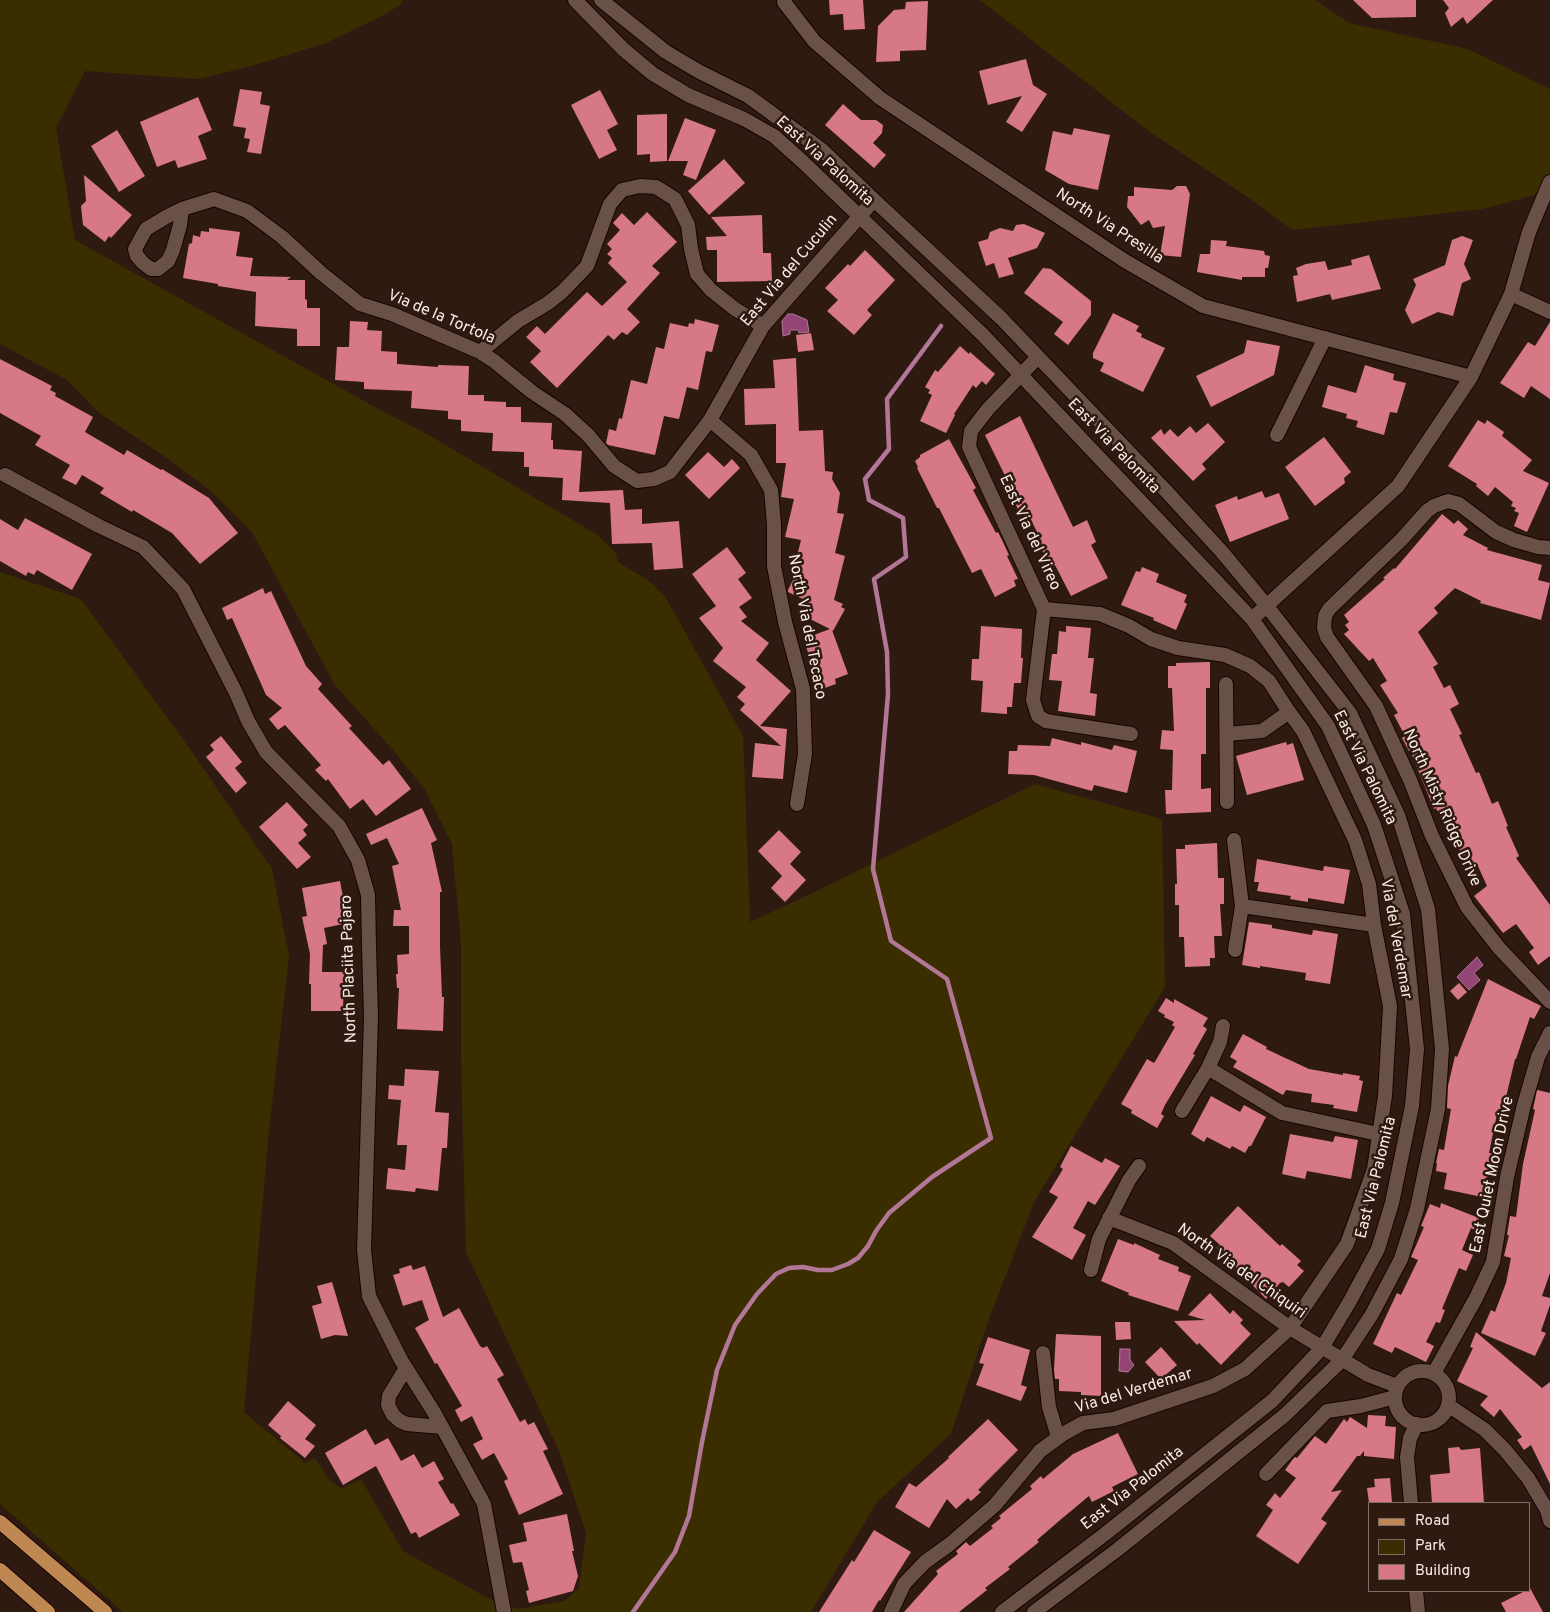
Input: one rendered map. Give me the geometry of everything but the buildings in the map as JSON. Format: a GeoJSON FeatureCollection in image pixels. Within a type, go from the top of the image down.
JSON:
{"type":"FeatureCollection","features":[{"type":"Feature","properties":{"kind":"main road"},"geometry":{"type":"LineString","coordinates":[[0,1522],[105,1612]]}},
{"type":"Feature","properties":{"kind":"main road"},"geometry":{"type":"LineString","coordinates":[[0,1570],[48,1612]]}},
{"type":"Feature","properties":{"kind":"street","name":"East Via Palomita"},"geometry":{"type":"LineString","coordinates":[[575,0],[623,49],[654,74],[688,95],[744,119],[774,136],[983,335],[1252,620],[1328,726],[1374,825],[1403,914],[1417,1049],[1412,1106],[1392,1203],[1378,1249],[1322,1348],[1272,1401],[1105,1534],[1002,1612]]}},
{"type":"Feature","properties":{"kind":"street","name":"East Via Palomita"},"geometry":{"type":"LineString","coordinates":[[601,0],[666,52],[698,71],[748,96],[787,122],[822,150],[1001,318],[1167,492],[1266,605],[1350,713],[1398,815],[1428,909],[1442,1049],[1438,1110],[1417,1209],[1401,1259],[1372,1314],[1342,1360],[1278,1421],[1117,1550],[1034,1612]]}},
{"type":"Feature","properties":{"kind":"street","name":"North Via Presilla"},"geometry":{"type":"LineString","coordinates":[[784,2],[814,41],[880,98],[1125,261],[1203,306],[1471,377]]}},
{"type":"Feature","properties":{"kind":"street"},"geometry":{"type":"LineString","coordinates":[[1252,620],[1266,605],[1398,486],[1471,377],[1510,294],[1529,232],[1550,182]]}},
{"type":"Feature","properties":{"kind":"street"},"geometry":{"type":"LineString","coordinates":[[480,352],[518,321],[562,292],[587,266],[610,204],[622,190],[640,186],[656,187],[675,199],[688,225],[691,250],[697,274],[711,290],[735,309],[763,326]]}},
{"type":"Feature","properties":{"kind":"street","name":"Via de la Tortola"},"geometry":{"type":"LineString","coordinates":[[182,209],[214,199],[247,211],[282,237],[321,273],[360,304],[392,314],[480,352],[494,360],[532,392],[565,414],[588,435],[614,466],[637,481],[654,478],[670,472],[710,420]]}},
{"type":"Feature","properties":{"kind":"street","name":"East Via del Cuculin"},"geometry":{"type":"LineString","coordinates":[[710,420],[763,326],[874,200]]}},
{"type":"Feature","properties":{"kind":"street"},"geometry":{"type":"LineString","coordinates":[[1510,294],[1550,312]]}},
{"type":"Feature","properties":{"kind":"street"},"geometry":{"type":"LineString","coordinates":[[1277,435],[1325,338]]}},
{"type":"Feature","properties":{"kind":"street","name":"East Via del Vireo"},"geometry":{"type":"LineString","coordinates":[[1038,357],[988,409],[971,431],[969,447],[1044,609],[1033,700],[1038,716],[1046,721],[1131,734]]}},
{"type":"Feature","properties":{"kind":"street","name":"North Via del Tecaco"},"geometry":{"type":"LineString","coordinates":[[710,420],[751,455],[771,490],[774,524],[774,566],[785,622],[803,689],[805,754],[797,804]]}},
{"type":"Feature","properties":{"kind":"street","name":"North Placiita Pajaro"},"geometry":{"type":"LineString","coordinates":[[5,475],[99,526],[143,546],[182,589],[236,693],[248,721],[266,752],[339,826],[358,860],[368,896],[371,1017],[364,1250],[368,1296],[406,1368],[442,1427],[484,1504],[504,1612]]}},
{"type":"Feature","properties":{"kind":"street","name":"North Misty Ridge Drive"},"geometry":{"type":"LineString","coordinates":[[1550,548],[1538,547],[1514,540],[1496,532],[1460,504],[1441,497],[1401,540],[1336,602],[1325,616],[1324,628],[1327,637],[1376,706],[1410,780],[1432,836],[1467,907],[1499,948],[1550,1002]]}},
{"type":"Feature","properties":{"kind":"street","name":"Via del Verdemar"},"geometry":{"type":"LineString","coordinates":[[891,1612],[904,1584],[925,1562],[950,1544],[995,1505],[1040,1451],[1058,1437],[1083,1423],[1114,1419],[1213,1386],[1245,1369],[1290,1328],[1347,1244],[1374,1168],[1385,1096],[1390,1006],[1374,926],[1369,884],[1355,840],[1303,730],[1289,712],[1270,681],[1250,666],[1225,655],[1178,648],[1151,639],[1129,626],[1100,614],[1044,609]]}},
{"type":"Feature","properties":{"kind":"street"},"geometry":{"type":"LineString","coordinates":[[1226,684],[1227,802]]}},
{"type":"Feature","properties":{"kind":"street"},"geometry":{"type":"LineString","coordinates":[[1227,734],[1262,731],[1289,712]]}},
{"type":"Feature","properties":{"kind":"street"},"geometry":{"type":"LineString","coordinates":[[1234,840],[1242,906],[1235,950]]}},
{"type":"Feature","properties":{"kind":"street"},"geometry":{"type":"LineString","coordinates":[[1242,906],[1374,926]]}},
{"type":"Feature","properties":{"kind":"street"},"geometry":{"type":"LineString","coordinates":[[1182,1111],[1208,1068],[1220,1042],[1223,1026]]}},
{"type":"Feature","properties":{"kind":"street","name":"East Quiet Moon Drive"},"geometry":{"type":"LineString","coordinates":[[1434,1373],[1476,1298],[1493,1262],[1508,1177],[1524,1105],[1538,1057],[1550,1033]]}},
{"type":"Feature","properties":{"kind":"street"},"geometry":{"type":"LineString","coordinates":[[1208,1068],[1282,1113],[1378,1134]]}},
{"type":"Feature","properties":{"kind":"street"},"geometry":{"type":"LineString","coordinates":[[1091,1270],[1099,1239],[1129,1180],[1139,1166]]}},
{"type":"Feature","properties":{"kind":"street","name":"North Via del Chiquiri"},"geometry":{"type":"LineString","coordinates":[[1109,1218],[1173,1243],[1290,1328],[1396,1392]]}},
{"type":"Feature","properties":{"kind":"street"},"geometry":{"type":"LineString","coordinates":[[1043,1353],[1049,1407],[1058,1437]]}},
{"type":"Feature","properties":{"kind":"street"},"geometry":{"type":"LineString","coordinates":[[406,1368],[388,1396],[388,1405],[393,1415],[407,1424],[442,1427]]}},
{"type":"Feature","properties":{"kind":"street"},"geometry":{"type":"LineString","coordinates":[[1426,1370],[1434,1373],[1440,1377],[1448,1390],[1448,1405],[1439,1418],[1432,1423],[1417,1424],[1408,1421],[1396,1407],[1396,1392],[1402,1379],[1417,1371],[1426,1370]]}},
{"type":"Feature","properties":{"kind":"street"},"geometry":{"type":"LineString","coordinates":[[1266,1474],[1327,1412],[1361,1406],[1396,1392]]}},
{"type":"Feature","properties":{"kind":"street"},"geometry":{"type":"LineString","coordinates":[[1448,1405],[1484,1430],[1505,1450],[1528,1478],[1547,1510],[1550,1520]]}},
{"type":"Feature","properties":{"kind":"street"},"geometry":{"type":"LineString","coordinates":[[1411,1502],[1407,1457],[1410,1438],[1417,1424]]}},
{"type":"Feature","properties":{"kind":"street"},"geometry":{"type":"LineString","coordinates":[[1416,1592],[1418,1612]]}},
{"type":"Feature","properties":{"kind":"green space"},"geometry":{"type":"Polygon","coordinates":[[[0,0],[403,0],[401,4],[384,15],[326,43],[255,65],[199,79],[85,71],[56,128],[75,240],[382,411],[427,434],[596,534],[616,553],[618,562],[649,581],[665,596],[743,736],[750,922],[1035,784],[1162,819],[1165,987],[1034,1202],[987,1324],[951,1434],[877,1502],[811,1612],[123,1612],[0,1504],[0,572],[81,599],[195,756],[272,869],[289,956],[269,1130],[244,1412],[305,1463],[315,1458],[328,1478],[341,1489],[361,1479],[403,1551],[484,1596],[518,1609],[564,1601],[579,1588],[586,1533],[559,1451],[466,1252],[461,1060],[461,943],[452,844],[425,790],[393,750],[335,685],[252,532],[211,491],[167,458],[98,412],[67,380],[0,344],[0,0]]]}},
{"type":"Feature","properties":{"kind":"green space"},"geometry":{"type":"Polygon","coordinates":[[[980,0],[1315,0],[1349,23],[1468,49],[1550,89],[1550,191],[1482,209],[1293,230],[1252,200],[1150,132],[980,0]]]}},
{"type":"Feature","properties":{"kind":"shaded area"},"geometry":{"type":"Polygon","coordinates":[[[788,314],[793,314],[807,320],[809,332],[799,333],[798,330],[790,330],[790,334],[783,336],[782,321],[788,314]]]}},
{"type":"Feature","properties":{"kind":"shaded area"},"geometry":{"type":"Polygon","coordinates":[[[1477,957],[1483,965],[1474,973],[1480,980],[1469,990],[1457,977],[1477,957]]]}},
{"type":"Feature","properties":{"kind":"shaded area"},"geometry":{"type":"Polygon","coordinates":[[[1120,1349],[1130,1349],[1130,1360],[1134,1365],[1128,1372],[1119,1371],[1120,1349]]]}},
{"type":"Feature","properties":{"kind":"waterway"},"geometry":{"type":"LineString","coordinates":[[633,1612],[675,1552],[689,1516],[717,1370],[735,1325],[757,1294],[776,1274],[789,1268],[803,1267],[832,1270],[858,1258],[889,1213],[932,1177],[991,1138],[947,979],[891,941],[873,869],[888,694],[887,652],[874,579],[906,557],[903,518],[869,500],[865,479],[889,449],[887,399],[941,326]]}}]}
